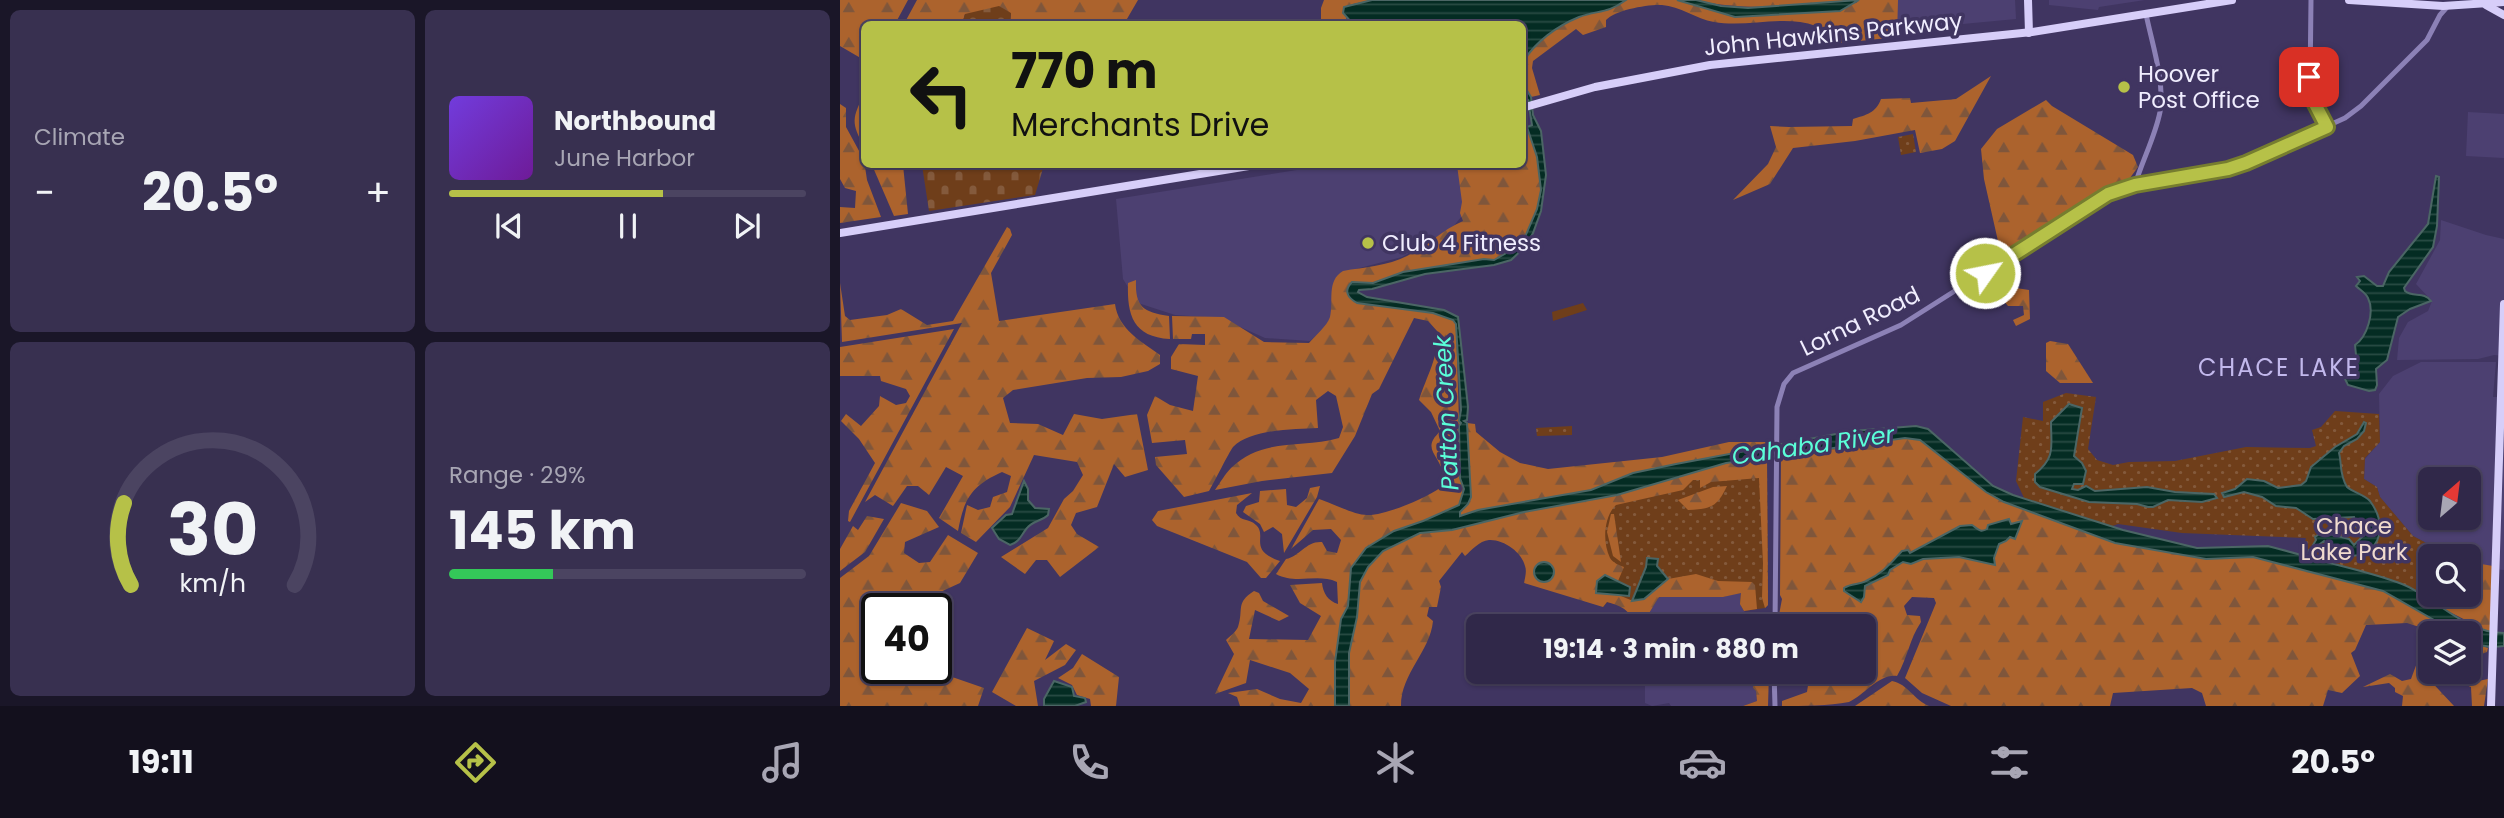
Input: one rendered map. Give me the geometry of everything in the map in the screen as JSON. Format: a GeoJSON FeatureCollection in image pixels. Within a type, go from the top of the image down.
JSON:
{"type":"FeatureCollection","features":[{"type":"Feature","properties":{"kind":"main road"},"geometry":{"type":"LineString","coordinates":[[2028,0],[2029,33]]}},
{"type":"Feature","properties":{"kind":"main road","name":"John Hawkins Parkway"},"geometry":{"type":"LineString","coordinates":[[1526,107],[1595,87],[1710,65],[2029,33],[2232,0]]}},
{"type":"Feature","properties":{"kind":"main road"},"geometry":{"type":"LineString","coordinates":[[2349,0],[2430,6],[2504,2]]}},
{"type":"Feature","properties":{"kind":"main road"},"geometry":{"type":"LineString","coordinates":[[2483,4],[2504,15]]}},
{"type":"Feature","properties":{"kind":"main road"},"geometry":{"type":"LineString","coordinates":[[840,233],[1237,168]]}},
{"type":"Feature","properties":{"kind":"main road"},"geometry":{"type":"LineString","coordinates":[[2496,706],[2504,304]]}},
{"type":"Feature","properties":{"kind":"main road"},"geometry":{"type":"LineString","coordinates":[[2498,591],[2504,503]]}},
{"type":"Feature","properties":{"kind":"main road"},"geometry":{"type":"LineString","coordinates":[[2491,706],[2496,661]]}},
{"type":"Feature","properties":{"kind":"street"},"geometry":{"type":"LineString","coordinates":[[2311,0],[2310,85],[2317,108],[2327,127]]}},
{"type":"Feature","properties":{"kind":"street"},"geometry":{"type":"LineString","coordinates":[[2430,6],[2440,15]]}},
{"type":"Feature","properties":{"kind":"street","name":"Lorna Road"},"geometry":{"type":"LineString","coordinates":[[1775,614],[1779,394],[1784,384],[1799,369],[1901,325],[2108,194],[2135,185],[2237,166],[2327,127],[2358,109],[2393,75],[2427,40],[2448,6]]}},
{"type":"Feature","properties":{"kind":"street"},"geometry":{"type":"LineString","coordinates":[[2135,185],[2161,105],[2146,14]]}},
{"type":"Feature","properties":{"kind":"street"},"geometry":{"type":"LineString","coordinates":[[1774,684],[1775,705]]}},
{"type":"Feature","properties":{"kind":"shaded area"},"geometry":{"type":"Polygon","coordinates":[[[1894,0],[2015,0],[2016,19],[1899,30],[1894,0]]]}},
{"type":"Feature","properties":{"kind":"shaded area"},"geometry":{"type":"Polygon","coordinates":[[[2049,0],[2145,0],[2099,7],[2098,10],[2049,5],[2049,0]]]}},
{"type":"Feature","properties":{"kind":"shaded area"},"geometry":{"type":"Polygon","coordinates":[[[2468,112],[2504,114],[2504,158],[2466,156],[2468,112]]]}},
{"type":"Feature","properties":{"kind":"shaded area"},"geometry":{"type":"Polygon","coordinates":[[[1309,168],[1463,168],[1466,211],[1452,228],[1402,257],[1348,271],[1331,322],[1310,341],[1265,338],[1220,318],[1175,315],[1138,303],[1123,279],[1116,199],[1309,168]]]}},
{"type":"Feature","properties":{"kind":"shaded area"},"geometry":{"type":"Polygon","coordinates":[[[2441,220],[2504,239],[2504,356],[2397,360],[2399,338],[2408,322],[2428,311],[2432,301],[2416,284],[2440,240],[2441,220]]]}},
{"type":"Feature","properties":{"kind":"shaded area"},"geometry":{"type":"Polygon","coordinates":[[[2421,362],[2496,362],[2493,397],[2504,397],[2504,570],[2481,568],[2481,544],[2428,544],[2413,536],[2380,497],[2377,487],[2364,479],[2365,459],[2380,442],[2379,394],[2393,376],[2421,362]]]}},
{"type":"Feature","properties":{"kind":"shaded area"},"geometry":{"type":"Polygon","coordinates":[[[1741,592],[1741,604],[1747,614],[1649,614],[1659,597],[1723,597],[1741,592]]]}},
{"type":"Feature","properties":{"kind":"shaded area"},"geometry":{"type":"Polygon","coordinates":[[[1645,684],[1753,684],[1757,701],[1743,706],[1671,706],[1669,703],[1652,706],[1645,703],[1645,684]]]}},
{"type":"Feature","properties":{"kind":"green space"},"geometry":{"type":"Polygon","coordinates":[[[840,0],[908,0],[897,21],[861,21],[861,58],[840,46],[840,0]]]}},
{"type":"Feature","properties":{"kind":"green space"},"geometry":{"type":"Polygon","coordinates":[[[917,0],[1138,0],[1126,21],[1010,21],[1011,13],[965,14],[963,21],[906,21],[917,0]]]}},
{"type":"Feature","properties":{"kind":"green space"},"geometry":{"type":"Polygon","coordinates":[[[1324,0],[1372,0],[1353,4],[1346,19],[1349,21],[1321,21],[1324,0]]]}},
{"type":"Feature","properties":{"kind":"green space"},"geometry":{"type":"Polygon","coordinates":[[[1626,0],[1677,0],[1735,17],[1856,3],[1859,0],[1898,0],[1897,37],[1822,45],[1816,26],[1804,23],[1714,22],[1669,6],[1641,7],[1610,16],[1606,20],[1606,27],[1583,35],[1576,29],[1533,61],[1532,68],[1540,95],[1531,97],[1526,89],[1526,58],[1535,46],[1571,21],[1626,0]]]}},
{"type":"Feature","properties":{"kind":"green space"},"geometry":{"type":"Polygon","coordinates":[[[1696,0],[1846,0],[1764,7],[1730,6],[1696,0]]]}},
{"type":"Feature","properties":{"kind":"green space"},"geometry":{"type":"Polygon","coordinates":[[[999,6],[1011,13],[1010,21],[963,21],[965,14],[999,6]]]}},
{"type":"Feature","properties":{"kind":"green space"},"geometry":{"type":"Polygon","coordinates":[[[1991,76],[1955,141],[1942,149],[1920,153],[1915,130],[1855,141],[1793,148],[1770,184],[1733,200],[1768,164],[1776,147],[1770,126],[1852,126],[1853,119],[1873,110],[1881,99],[1910,98],[1911,103],[1956,99],[1991,76]]]}},
{"type":"Feature","properties":{"kind":"green space"},"geometry":{"type":"Polygon","coordinates":[[[2046,100],[2133,155],[2138,167],[2127,182],[2109,187],[2003,252],[2000,250],[1984,179],[1981,149],[1997,129],[2046,100]]]}},
{"type":"Feature","properties":{"kind":"green space"},"geometry":{"type":"Polygon","coordinates":[[[861,101],[861,140],[855,126],[861,101]]]}},
{"type":"Feature","properties":{"kind":"green space"},"geometry":{"type":"Polygon","coordinates":[[[840,104],[846,108],[846,127],[861,154],[861,168],[865,168],[881,217],[840,223],[840,207],[855,208],[856,191],[845,188],[840,179],[840,104]]]}},
{"type":"Feature","properties":{"kind":"green space"},"geometry":{"type":"Polygon","coordinates":[[[1526,113],[1527,127],[1537,157],[1541,190],[1537,209],[1522,244],[1494,260],[1483,259],[1403,272],[1373,283],[1352,282],[1349,285],[1357,303],[1433,313],[1453,319],[1456,324],[1461,423],[1459,464],[1462,498],[1459,505],[1394,531],[1349,588],[1348,606],[1341,619],[1335,662],[1335,706],[1240,706],[1237,697],[1228,693],[1257,689],[1280,699],[1301,703],[1309,689],[1290,673],[1250,660],[1246,683],[1215,694],[1234,654],[1226,640],[1238,627],[1242,603],[1248,595],[1254,591],[1259,593],[1263,601],[1289,616],[1279,621],[1255,610],[1249,639],[1308,640],[1321,616],[1300,603],[1290,585],[1322,583],[1327,596],[1338,604],[1337,582],[1322,578],[1291,579],[1276,574],[1286,559],[1316,542],[1322,542],[1327,551],[1337,553],[1341,540],[1331,529],[1313,530],[1291,549],[1319,499],[1356,513],[1374,515],[1405,506],[1440,488],[1443,479],[1441,466],[1431,445],[1440,431],[1431,412],[1419,400],[1434,359],[1438,332],[1428,321],[1414,318],[1379,389],[1372,394],[1355,436],[1332,473],[1262,481],[1215,490],[1231,468],[1256,452],[1339,438],[1343,427],[1336,396],[1328,391],[1316,400],[1318,428],[1262,433],[1241,441],[1233,447],[1209,491],[1184,497],[1156,465],[1155,457],[1187,454],[1185,440],[1152,443],[1147,415],[1155,396],[1170,405],[1193,411],[1198,376],[1171,369],[1171,357],[1179,344],[1205,345],[1205,334],[1192,334],[1191,339],[1173,339],[1172,316],[1224,317],[1264,342],[1309,343],[1330,317],[1332,286],[1343,271],[1400,259],[1463,221],[1460,213],[1462,202],[1457,168],[1526,168],[1526,113]]]}},
{"type":"Feature","properties":{"kind":"green space"},"geometry":{"type":"Polygon","coordinates":[[[1913,134],[1916,152],[1901,155],[1898,137],[1913,134]]]}},
{"type":"Feature","properties":{"kind":"green space"},"geometry":{"type":"Polygon","coordinates":[[[873,168],[903,168],[908,214],[894,216],[873,168]]]}},
{"type":"Feature","properties":{"kind":"green space"},"geometry":{"type":"Polygon","coordinates":[[[923,168],[1043,168],[1035,195],[929,211],[923,168]]]}},
{"type":"Feature","properties":{"kind":"green space"},"geometry":{"type":"Polygon","coordinates":[[[1007,227],[1012,235],[991,273],[999,321],[1115,304],[1126,328],[1160,355],[1160,364],[1148,371],[1121,377],[1087,378],[1013,390],[1003,398],[1010,423],[1038,424],[1063,435],[1074,414],[1102,419],[1137,414],[1148,470],[1125,477],[1114,464],[1097,507],[1076,513],[1071,525],[1077,534],[1099,547],[1060,577],[1047,560],[1036,560],[1025,574],[1001,557],[1048,528],[1064,499],[1083,475],[1077,462],[1034,455],[1010,507],[976,542],[961,533],[967,505],[978,510],[990,507],[993,497],[1007,492],[1011,476],[1002,472],[976,488],[966,502],[958,531],[939,518],[963,476],[946,467],[929,495],[918,486],[907,486],[893,506],[875,495],[865,502],[962,323],[842,342],[840,283],[845,316],[850,320],[887,315],[901,309],[927,325],[953,321],[1007,227]]]}},
{"type":"Feature","properties":{"kind":"green space"},"geometry":{"type":"Polygon","coordinates":[[[1136,280],[1137,296],[1142,307],[1169,316],[1170,339],[1148,334],[1135,322],[1129,305],[1128,283],[1136,280]]]}},
{"type":"Feature","properties":{"kind":"green space"},"geometry":{"type":"Polygon","coordinates":[[[1990,284],[2029,290],[2030,319],[2016,326],[2013,320],[2024,315],[2023,306],[2008,306],[1990,284]]]}},
{"type":"Feature","properties":{"kind":"green space"},"geometry":{"type":"Polygon","coordinates":[[[1583,303],[1587,310],[1553,321],[1552,312],[1583,303]]]}},
{"type":"Feature","properties":{"kind":"green space"},"geometry":{"type":"Polygon","coordinates":[[[954,329],[850,522],[848,521],[849,511],[875,463],[859,439],[841,421],[846,414],[861,426],[879,406],[880,396],[896,405],[906,403],[910,396],[906,389],[881,381],[880,376],[840,376],[840,347],[954,329]]]}},
{"type":"Feature","properties":{"kind":"green space"},"geometry":{"type":"Polygon","coordinates":[[[2050,341],[2068,344],[2093,383],[2060,383],[2046,371],[2046,343],[2050,341]]]}},
{"type":"Feature","properties":{"kind":"green space","name":"Chace Lake Park"},"geometry":{"type":"Polygon","coordinates":[[[2066,393],[2096,397],[2088,449],[2097,460],[2113,465],[2175,461],[2246,447],[2310,448],[2316,446],[2312,430],[2321,427],[2335,411],[2379,414],[2380,442],[2365,458],[2364,479],[2377,487],[2380,497],[2413,536],[2428,544],[2418,544],[2418,607],[2443,607],[2425,609],[2293,574],[2306,538],[2182,533],[2118,524],[2085,536],[2036,523],[2016,481],[2023,417],[2043,421],[2043,402],[2066,393]]]}},
{"type":"Feature","properties":{"kind":"green space"},"geometry":{"type":"Polygon","coordinates":[[[1467,423],[1475,424],[1476,432],[1500,452],[1520,463],[1548,469],[1662,457],[1729,442],[1766,442],[1766,448],[1633,473],[1591,490],[1478,510],[1460,516],[1471,497],[1467,423]]]}},
{"type":"Feature","properties":{"kind":"green space"},"geometry":{"type":"Polygon","coordinates":[[[1572,426],[1572,435],[1537,436],[1536,428],[1572,426]]]}},
{"type":"Feature","properties":{"kind":"green space"},"geometry":{"type":"Polygon","coordinates":[[[1905,438],[1920,440],[1986,492],[2004,502],[2115,543],[2206,559],[2253,557],[2383,591],[2436,621],[2418,621],[2418,627],[2407,623],[2366,625],[2355,650],[2351,653],[2360,676],[2342,693],[2328,690],[2323,706],[2206,706],[2202,693],[2192,688],[2113,693],[2110,706],[1951,706],[1922,693],[1905,678],[1936,603],[1934,598],[1912,597],[1904,606],[1907,615],[1920,616],[1921,622],[1897,676],[1884,678],[1876,683],[1876,614],[1779,614],[1782,599],[1781,456],[1905,438]]]}},
{"type":"Feature","properties":{"kind":"green space"},"geometry":{"type":"Polygon","coordinates":[[[1767,458],[1768,605],[1765,608],[1744,611],[1740,604],[1741,593],[1662,597],[1629,604],[1607,602],[1603,607],[1597,499],[1767,458]]]}},
{"type":"Feature","properties":{"kind":"green space"},"geometry":{"type":"Polygon","coordinates":[[[1767,458],[1768,605],[1765,608],[1762,598],[1759,478],[1711,482],[1700,488],[1700,480],[1693,480],[1683,490],[1616,505],[1607,522],[1606,545],[1611,560],[1624,567],[1618,581],[1605,575],[1597,582],[1596,592],[1633,601],[1644,599],[1668,579],[1696,574],[1718,581],[1752,582],[1755,585],[1757,609],[1744,611],[1740,604],[1741,593],[1723,597],[1659,597],[1649,614],[1629,614],[1623,608],[1607,602],[1603,607],[1524,583],[1526,568],[1516,551],[1506,544],[1489,540],[1476,546],[1465,556],[1462,552],[1439,581],[1441,587],[1437,607],[1429,607],[1427,616],[1433,621],[1431,632],[1410,673],[1402,694],[1401,706],[1349,706],[1349,653],[1357,617],[1360,582],[1368,567],[1383,551],[1421,533],[1452,530],[1524,512],[1617,495],[1726,463],[1767,458]]]}},
{"type":"Feature","properties":{"kind":"green space"},"geometry":{"type":"Polygon","coordinates":[[[1320,486],[1317,497],[1284,553],[1282,534],[1273,527],[1264,532],[1260,524],[1243,512],[1246,506],[1259,502],[1260,491],[1286,489],[1287,505],[1296,507],[1307,498],[1310,488],[1320,486]]]}},
{"type":"Feature","properties":{"kind":"green space"},"geometry":{"type":"Polygon","coordinates":[[[1727,486],[1716,503],[1708,508],[1688,510],[1678,500],[1713,487],[1727,486]]]}},
{"type":"Feature","properties":{"kind":"green space"},"geometry":{"type":"Polygon","coordinates":[[[1252,493],[1237,505],[1236,513],[1240,518],[1256,525],[1261,548],[1270,557],[1280,561],[1266,578],[1261,578],[1247,562],[1157,526],[1152,520],[1158,511],[1252,493]]]}},
{"type":"Feature","properties":{"kind":"green space"},"geometry":{"type":"Polygon","coordinates":[[[901,503],[927,511],[939,527],[905,542],[904,553],[919,563],[930,562],[948,535],[978,553],[960,583],[938,593],[861,593],[861,684],[952,684],[952,677],[984,688],[978,706],[840,706],[840,578],[869,556],[901,503]]]}},
{"type":"Feature","properties":{"kind":"green space"},"geometry":{"type":"Polygon","coordinates":[[[1611,514],[1614,514],[1621,562],[1613,556],[1607,532],[1611,514]]]}},
{"type":"Feature","properties":{"kind":"green space"},"geometry":{"type":"Polygon","coordinates":[[[867,516],[884,519],[865,552],[840,571],[840,549],[853,526],[858,530],[867,516]]]}},
{"type":"Feature","properties":{"kind":"green space"},"geometry":{"type":"Polygon","coordinates":[[[2481,564],[2493,566],[2491,633],[2481,628],[2481,621],[2467,621],[2440,607],[2481,607],[2481,564]]]}},
{"type":"Feature","properties":{"kind":"green space"},"geometry":{"type":"Polygon","coordinates":[[[1027,628],[1054,641],[1045,660],[1066,644],[1076,650],[1065,665],[1034,681],[1038,706],[1016,706],[992,692],[1027,628]]]}},
{"type":"Feature","properties":{"kind":"green space"},"geometry":{"type":"Polygon","coordinates":[[[2481,645],[2488,648],[2487,652],[2481,654],[2481,645]]]}},
{"type":"Feature","properties":{"kind":"green space"},"geometry":{"type":"Polygon","coordinates":[[[1082,654],[1119,677],[1116,706],[1091,706],[1090,699],[1077,695],[1072,685],[1058,678],[1073,668],[1082,654]]]}},
{"type":"Feature","properties":{"kind":"green space"},"geometry":{"type":"Polygon","coordinates":[[[2418,660],[2418,684],[2433,684],[2454,706],[2402,706],[2403,696],[2395,692],[2395,688],[2389,683],[2363,687],[2390,674],[2402,681],[2411,679],[2418,660]]]}},
{"type":"Feature","properties":{"kind":"green space"},"geometry":{"type":"Polygon","coordinates":[[[2488,679],[2484,706],[2472,706],[2471,687],[2464,684],[2481,684],[2481,680],[2488,679]]]}},
{"type":"Feature","properties":{"kind":"green space"},"geometry":{"type":"Polygon","coordinates":[[[1892,681],[1902,685],[1929,706],[1855,706],[1892,681]]]}},
{"type":"Feature","properties":{"kind":"green space"},"geometry":{"type":"Polygon","coordinates":[[[1753,684],[1769,684],[1768,706],[1743,706],[1757,701],[1753,684]]]}},
{"type":"Feature","properties":{"kind":"green space"},"geometry":{"type":"Polygon","coordinates":[[[1808,684],[1875,684],[1849,702],[1782,706],[1782,701],[1807,692],[1808,684]]]}},
{"type":"Feature","properties":{"kind":"water"},"geometry":{"type":"Polygon","coordinates":[[[1372,0],[1626,0],[1608,10],[1579,17],[1563,25],[1540,41],[1526,58],[1526,21],[1350,21],[1343,13],[1344,7],[1372,0]]]}},
{"type":"Feature","properties":{"kind":"water"},"geometry":{"type":"Polygon","coordinates":[[[1677,0],[1696,0],[1721,6],[1748,8],[1859,0],[1840,11],[1735,17],[1677,0]]]}},
{"type":"Feature","properties":{"kind":"water","name":"Cahaba River"},"geometry":{"type":"Polygon","coordinates":[[[1526,89],[1531,97],[1533,115],[1541,131],[1546,175],[1541,211],[1526,246],[1511,260],[1494,265],[1425,274],[1358,292],[1367,297],[1444,310],[1458,317],[1468,407],[1467,420],[1464,421],[1467,423],[1471,497],[1460,516],[1478,510],[1591,490],[1633,473],[1676,464],[1852,431],[1916,426],[1928,429],[1993,486],[2013,495],[2123,530],[2197,548],[2268,546],[2305,556],[2309,550],[2316,548],[2313,545],[2315,537],[2322,532],[2349,539],[2354,545],[2363,536],[2354,517],[2313,519],[2296,508],[2276,506],[2262,497],[2244,492],[2224,497],[2222,493],[2235,489],[2247,479],[2264,481],[2278,488],[2301,485],[2306,481],[2311,467],[2335,447],[2357,434],[2364,422],[2364,431],[2339,453],[2347,487],[2368,499],[2378,515],[2380,529],[2377,540],[2371,549],[2350,555],[2337,551],[2324,541],[2317,546],[2313,558],[2402,584],[2418,592],[2418,607],[2441,607],[2463,621],[2436,621],[2383,591],[2253,557],[2206,559],[2115,543],[2004,502],[1986,492],[1920,440],[1905,438],[1726,463],[1617,495],[1524,512],[1452,530],[1420,533],[1383,551],[1368,567],[1360,582],[1357,617],[1349,653],[1349,706],[1335,706],[1335,662],[1341,619],[1348,606],[1351,568],[1366,548],[1394,531],[1459,505],[1464,489],[1460,478],[1461,410],[1456,324],[1453,320],[1433,313],[1357,303],[1349,297],[1348,288],[1352,282],[1373,283],[1403,272],[1484,259],[1494,260],[1522,244],[1537,209],[1541,190],[1537,157],[1527,127],[1532,125],[1526,89]]]}},
{"type":"Feature","properties":{"kind":"water"},"geometry":{"type":"Polygon","coordinates":[[[2436,176],[2439,177],[2437,226],[2433,247],[2404,288],[2408,293],[2425,296],[2431,301],[2398,317],[2387,360],[2376,369],[2375,390],[2348,385],[2344,377],[2356,355],[2355,345],[2369,324],[2371,310],[2368,298],[2356,286],[2360,281],[2357,277],[2364,276],[2377,286],[2383,286],[2389,272],[2428,224],[2436,176]]]}},
{"type":"Feature","properties":{"kind":"water"},"geometry":{"type":"Polygon","coordinates":[[[2069,404],[2082,408],[2074,456],[2086,471],[2083,484],[2074,484],[2072,489],[2078,490],[2086,486],[2095,491],[2147,487],[2214,494],[2217,498],[2202,502],[2168,500],[2148,507],[2089,502],[2040,487],[2035,482],[2035,474],[2049,457],[2051,422],[2069,404]]]}},
{"type":"Feature","properties":{"kind":"water"},"geometry":{"type":"Polygon","coordinates":[[[1024,481],[1028,489],[1028,500],[1035,508],[1049,509],[1048,515],[1034,522],[1010,545],[999,539],[992,528],[1006,515],[1012,514],[1024,481]]]}},
{"type":"Feature","properties":{"kind":"water"},"geometry":{"type":"Polygon","coordinates":[[[2009,519],[2011,524],[2022,521],[2015,539],[2010,537],[1999,544],[1994,558],[1995,565],[1959,557],[1923,559],[1911,564],[1903,562],[1890,570],[1888,575],[1865,586],[1861,602],[1844,591],[1847,586],[1877,575],[1902,551],[1908,550],[1910,553],[1960,526],[1972,525],[1983,531],[1988,525],[2009,519]]]}},
{"type":"Feature","properties":{"kind":"water"},"geometry":{"type":"Polygon","coordinates":[[[1647,558],[1658,559],[1657,566],[1668,579],[1644,599],[1632,601],[1646,567],[1647,558]]]}},
{"type":"Feature","properties":{"kind":"water"},"geometry":{"type":"Polygon","coordinates":[[[1544,562],[1551,565],[1554,572],[1551,579],[1544,582],[1537,579],[1534,572],[1537,565],[1544,562]]]}},
{"type":"Feature","properties":{"kind":"water"},"geometry":{"type":"Polygon","coordinates":[[[1605,575],[1630,587],[1629,596],[1596,593],[1597,581],[1605,575]]]}},
{"type":"Feature","properties":{"kind":"water"},"geometry":{"type":"Polygon","coordinates":[[[2481,628],[2504,633],[2504,646],[2481,645],[2481,628]]]}},
{"type":"Feature","properties":{"kind":"water"},"geometry":{"type":"Polygon","coordinates":[[[1054,681],[1072,687],[1074,696],[1085,698],[1086,702],[1075,706],[1044,706],[1044,699],[1054,681]]]}},
{"type":"Feature","properties":{"kind":"place","name":"Hoover Post Office"},"geometry":{"type":"Point","coordinates":[2124,87]}},
{"type":"Feature","properties":{"kind":"place","name":"Club 4 Fitness"},"geometry":{"type":"Point","coordinates":[1368,243]}},
{"type":"Feature","properties":{"kind":"district","name":"CHACE LAKE"},"geometry":{"type":"Point","coordinates":[2279,367]}},
{"type":"Feature","properties":{"kind":"route"},"geometry":{"type":"LineString","coordinates":[[1985,273],[2108,194],[2135,185],[2228,169],[2269,154],[2327,127],[2313,100],[2309,77]]}},
{"type":"Feature","properties":{"kind":"water label","name":"Patton Creek"},"geometry":{"type":"Point","coordinates":[1446,413]}}]}
